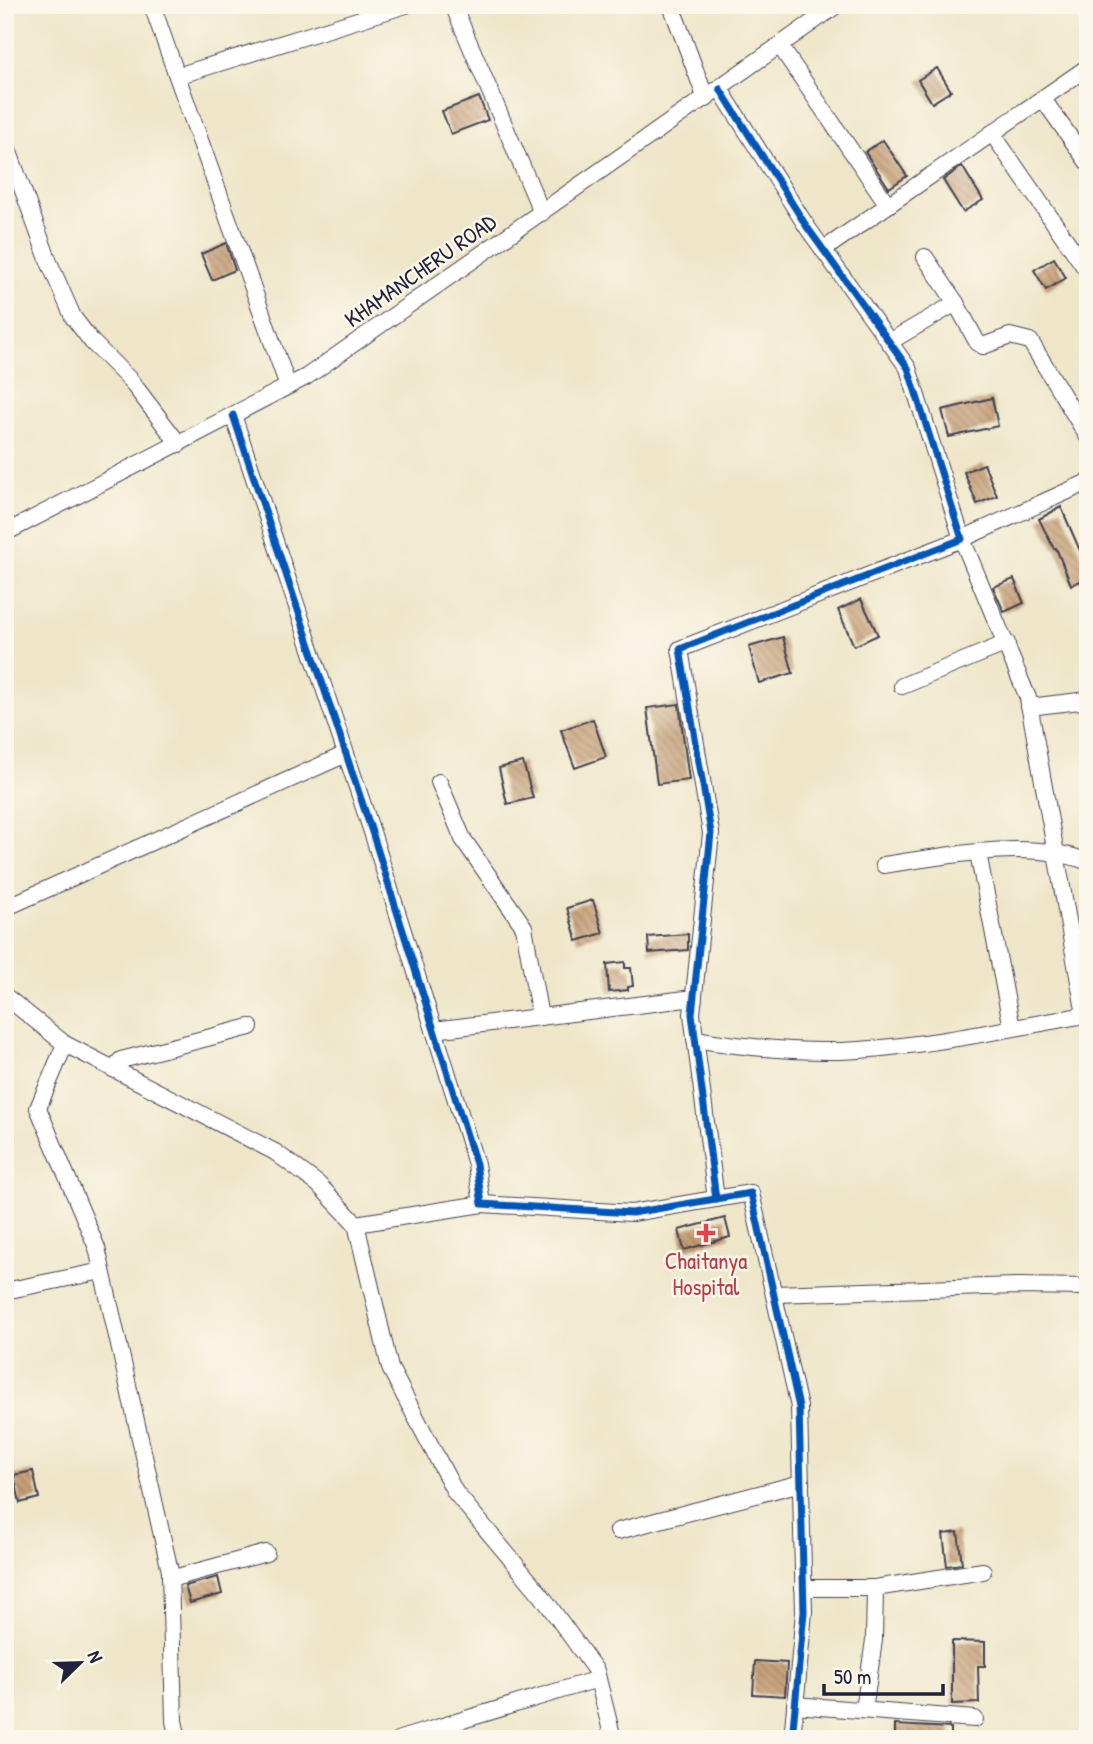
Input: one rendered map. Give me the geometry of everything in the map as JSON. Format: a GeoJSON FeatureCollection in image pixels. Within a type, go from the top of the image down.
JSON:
{"type":"FeatureCollection","features":[{"type":"Feature","properties":{"kind":"street"},"geometry":{"type":"LineString","coordinates":[[152,5],[288,386]]}},
{"type":"Feature","properties":{"kind":"street"},"geometry":{"type":"LineString","coordinates":[[177,76],[371,10],[406,5]]}},
{"type":"Feature","properties":{"kind":"street"},"geometry":{"type":"LineString","coordinates":[[453,5],[542,213]]}},
{"type":"Feature","properties":{"kind":"street"},"geometry":{"type":"LineString","coordinates":[[671,5],[706,99]]}},
{"type":"Feature","properties":{"kind":"street","name":"KHAMANCHERU ROAD"},"geometry":{"type":"LineString","coordinates":[[5,533],[288,386],[542,213],[837,5]]}},
{"type":"Feature","properties":{"kind":"street"},"geometry":{"type":"LineString","coordinates":[[780,46],[888,205]]}},
{"type":"Feature","properties":{"kind":"street"},"geometry":{"type":"LineString","coordinates":[[824,250],[1088,67]]}},
{"type":"Feature","properties":{"kind":"street"},"geometry":{"type":"LineString","coordinates":[[695,1039],[737,1046],[841,1051],[1012,1028],[1086,1014],[1029,707],[1007,643],[961,539],[908,368],[824,250],[720,89]]}},
{"type":"Feature","properties":{"kind":"street"},"geometry":{"type":"LineString","coordinates":[[1042,99],[1088,163]]}},
{"type":"Feature","properties":{"kind":"street"},"geometry":{"type":"LineString","coordinates":[[992,133],[1088,272]]}},
{"type":"Feature","properties":{"kind":"street"},"geometry":{"type":"LineString","coordinates":[[5,141],[49,262],[73,317],[92,342],[130,380],[179,444]]}},
{"type":"Feature","properties":{"kind":"street"},"geometry":{"type":"LineString","coordinates":[[925,257],[956,303],[977,342],[983,346],[1010,336],[1030,341],[1088,437]]}},
{"type":"Feature","properties":{"kind":"street"},"geometry":{"type":"LineString","coordinates":[[889,342],[956,303]]}},
{"type":"Feature","properties":{"kind":"street"},"geometry":{"type":"LineString","coordinates":[[233,415],[434,1030],[476,1164],[482,1204]]}},
{"type":"Feature","properties":{"kind":"street"},"geometry":{"type":"LineString","coordinates":[[716,1199],[695,1039],[694,998],[711,833],[680,649],[961,539],[1088,482]]}},
{"type":"Feature","properties":{"kind":"street"},"geometry":{"type":"LineString","coordinates":[[902,686],[1007,643]]}},
{"type":"Feature","properties":{"kind":"street"},"geometry":{"type":"LineString","coordinates":[[1029,707],[1088,700]]}},
{"type":"Feature","properties":{"kind":"street"},"geometry":{"type":"LineString","coordinates":[[5,908],[346,754]]}},
{"type":"Feature","properties":{"kind":"street"},"geometry":{"type":"LineString","coordinates":[[439,782],[463,839],[524,927],[540,1017]]}},
{"type":"Feature","properties":{"kind":"street"},"geometry":{"type":"LineString","coordinates":[[884,865],[978,853],[1057,852],[1088,862]]}},
{"type":"Feature","properties":{"kind":"street"},"geometry":{"type":"LineString","coordinates":[[978,853],[1012,1028]]}},
{"type":"Feature","properties":{"kind":"street"},"geometry":{"type":"LineString","coordinates":[[5,996],[65,1044],[275,1152],[318,1184],[356,1224],[390,1368],[455,1492],[542,1596],[596,1671],[613,1739]]}},
{"type":"Feature","properties":{"kind":"street"},"geometry":{"type":"LineString","coordinates":[[434,1030],[694,998]]}},
{"type":"Feature","properties":{"kind":"street"},"geometry":{"type":"LineString","coordinates":[[113,1069],[121,1060],[250,1027]]}},
{"type":"Feature","properties":{"kind":"street"},"geometry":{"type":"LineString","coordinates":[[65,1044],[38,1108],[97,1248],[170,1579],[174,1721],[178,1739]]}},
{"type":"Feature","properties":{"kind":"street"},"geometry":{"type":"LineString","coordinates":[[356,1224],[482,1204],[632,1213],[751,1193],[799,1407],[803,1588],[792,1739]]}},
{"type":"Feature","properties":{"kind":"street"},"geometry":{"type":"LineString","coordinates":[[5,1291],[102,1271]]}},
{"type":"Feature","properties":{"kind":"street"},"geometry":{"type":"LineString","coordinates":[[774,1294],[1016,1286],[1088,1287]]}},
{"type":"Feature","properties":{"kind":"street"},"geometry":{"type":"LineString","coordinates":[[618,1531],[801,1483]]}},
{"type":"Feature","properties":{"kind":"street"},"geometry":{"type":"LineString","coordinates":[[170,1579],[266,1553]]}},
{"type":"Feature","properties":{"kind":"street"},"geometry":{"type":"LineString","coordinates":[[803,1588],[875,1588],[983,1571]]}},
{"type":"Feature","properties":{"kind":"street"},"geometry":{"type":"LineString","coordinates":[[864,1710],[874,1640],[875,1588]]}},
{"type":"Feature","properties":{"kind":"street"},"geometry":{"type":"LineString","coordinates":[[400,1739],[598,1679]]}},
{"type":"Feature","properties":{"kind":"street"},"geometry":{"type":"LineString","coordinates":[[795,1704],[975,1720]]}},
{"type":"Feature","properties":{"kind":"building"},"geometry":{"type":"Polygon","coordinates":[[[937,68],[951,91],[932,103],[918,80],[937,68]]]}},
{"type":"Feature","properties":{"kind":"building"},"geometry":{"type":"Polygon","coordinates":[[[479,97],[488,120],[451,134],[442,111],[479,97]]]}},
{"type":"Feature","properties":{"kind":"building"},"geometry":{"type":"Polygon","coordinates":[[[883,140],[907,176],[889,188],[865,152],[883,140]]]}},
{"type":"Feature","properties":{"kind":"building"},"geometry":{"type":"Polygon","coordinates":[[[962,166],[983,200],[963,212],[943,180],[962,166]]]}},
{"type":"Feature","properties":{"kind":"building"},"geometry":{"type":"Polygon","coordinates":[[[226,243],[235,270],[212,280],[201,254],[226,243]]]}},
{"type":"Feature","properties":{"kind":"building"},"geometry":{"type":"Polygon","coordinates":[[[1054,258],[1066,278],[1046,290],[1034,270],[1054,258]]]}},
{"type":"Feature","properties":{"kind":"building"},"geometry":{"type":"Polygon","coordinates":[[[992,398],[998,426],[949,437],[942,410],[992,398]]]}},
{"type":"Feature","properties":{"kind":"building"},"geometry":{"type":"Polygon","coordinates":[[[984,464],[997,496],[977,504],[964,472],[984,464]]]}},
{"type":"Feature","properties":{"kind":"building"},"geometry":{"type":"Polygon","coordinates":[[[1061,507],[1088,569],[1088,578],[1071,585],[1056,548],[1054,549],[1039,519],[1061,507]]]}},
{"type":"Feature","properties":{"kind":"building"},"geometry":{"type":"Polygon","coordinates":[[[1014,579],[1024,603],[1004,612],[993,587],[1014,579]]]}},
{"type":"Feature","properties":{"kind":"building"},"geometry":{"type":"Polygon","coordinates":[[[861,599],[878,635],[854,646],[838,610],[861,599]]]}},
{"type":"Feature","properties":{"kind":"building"},"geometry":{"type":"Polygon","coordinates":[[[783,637],[793,673],[759,683],[749,647],[783,637]]]}},
{"type":"Feature","properties":{"kind":"building"},"geometry":{"type":"Polygon","coordinates":[[[679,704],[689,780],[657,784],[647,708],[679,704]]]}},
{"type":"Feature","properties":{"kind":"building"},"geometry":{"type":"Polygon","coordinates":[[[593,719],[606,757],[575,768],[561,730],[593,719]]]}},
{"type":"Feature","properties":{"kind":"building"},"geometry":{"type":"Polygon","coordinates":[[[523,762],[533,798],[507,804],[499,768],[523,762]]]}},
{"type":"Feature","properties":{"kind":"building"},"geometry":{"type":"Polygon","coordinates":[[[593,900],[603,933],[577,941],[567,908],[593,900]]]}},
{"type":"Feature","properties":{"kind":"building"},"geometry":{"type":"Polygon","coordinates":[[[688,934],[688,950],[649,953],[648,937],[688,934]]]}},
{"type":"Feature","properties":{"kind":"building"},"geometry":{"type":"Polygon","coordinates":[[[625,962],[625,968],[631,968],[633,986],[628,987],[628,990],[609,992],[607,964],[625,962]]]}},
{"type":"Feature","properties":{"kind":"building"},"geometry":{"type":"Polygon","coordinates":[[[725,1218],[730,1237],[684,1250],[679,1230],[725,1218]]]}},
{"type":"Feature","properties":{"kind":"building"},"geometry":{"type":"Polygon","coordinates":[[[33,1471],[39,1498],[20,1503],[14,1475],[33,1471]]]}},
{"type":"Feature","properties":{"kind":"building"},"geometry":{"type":"Polygon","coordinates":[[[958,1532],[962,1564],[947,1566],[943,1534],[958,1532]]]}},
{"type":"Feature","properties":{"kind":"building"},"geometry":{"type":"Polygon","coordinates":[[[218,1577],[222,1594],[190,1603],[185,1586],[218,1577]]]}},
{"type":"Feature","properties":{"kind":"building"},"geometry":{"type":"Polygon","coordinates":[[[952,1641],[985,1642],[985,1666],[978,1666],[979,1703],[952,1704],[952,1641]]]}},
{"type":"Feature","properties":{"kind":"building"},"geometry":{"type":"Polygon","coordinates":[[[755,1661],[787,1663],[785,1696],[753,1694],[755,1661]]]}},
{"type":"Feature","properties":{"kind":"building"},"geometry":{"type":"Polygon","coordinates":[[[895,1725],[951,1728],[951,1739],[895,1739],[895,1725]]]}},
{"type":"Feature","properties":{"kind":"cycle path"},"geometry":{"type":"LineString","coordinates":[[716,1199],[692,1014],[711,833],[680,649],[962,539],[908,368],[807,227],[720,89]]}},
{"type":"Feature","properties":{"kind":"cycle path"},"geometry":{"type":"LineString","coordinates":[[233,415],[373,835],[476,1164],[482,1204],[632,1213],[751,1193],[799,1407],[804,1612],[792,1739]]}},
{"type":"Feature","properties":{"kind":"place","name":"Chaitanya Hospital"},"geometry":{"type":"Point","coordinates":[706,1233]}}]}
